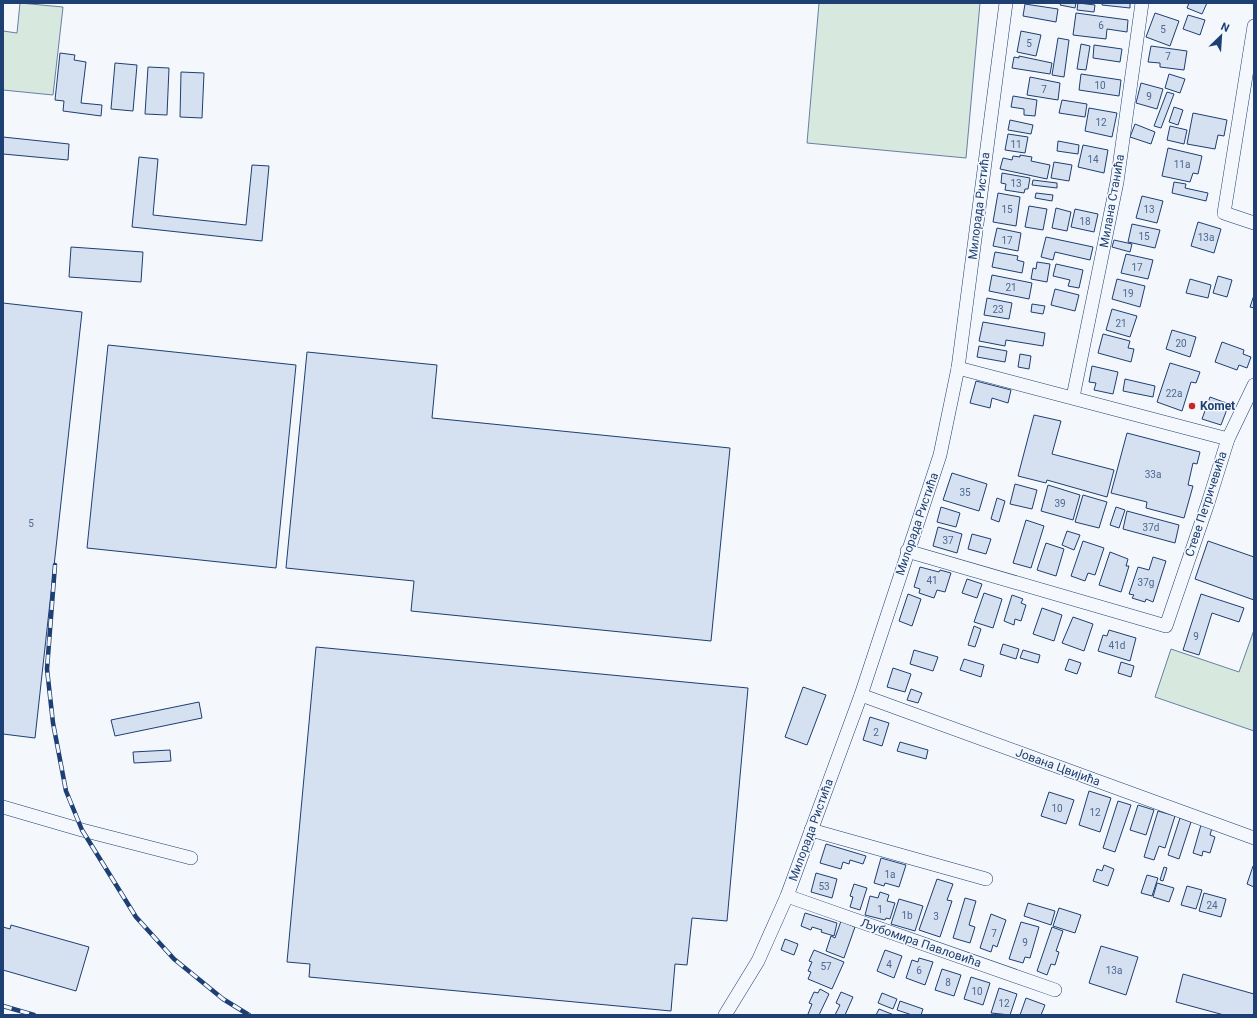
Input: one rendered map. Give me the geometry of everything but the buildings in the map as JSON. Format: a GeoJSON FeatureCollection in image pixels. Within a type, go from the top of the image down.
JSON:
{"type":"FeatureCollection","features":[{"type":"Feature","properties":{"kind":"street","name":"Милорада Ристића"},"geometry":{"type":"LineString","coordinates":[[725,1015],[758,961],[787,896],[861,695],[940,455],[958,368],[1006,3]]}},
{"type":"Feature","properties":{"kind":"street","name":"Милана Станића"},"geometry":{"type":"LineString","coordinates":[[1073,397],[1117,182],[1142,3]]}},
{"type":"Feature","properties":{"kind":"street"},"geometry":{"type":"LineString","coordinates":[[1254,26],[1249,83],[1224,213],[1254,222]]}},
{"type":"Feature","properties":{"kind":"street"},"geometry":{"type":"LineString","coordinates":[[958,368],[1228,439]]}},
{"type":"Feature","properties":{"kind":"street","name":"Стеве Петричевића"},"geometry":{"type":"LineString","coordinates":[[908,550],[1166,626],[1210,498],[1228,439],[1254,385]]}},
{"type":"Feature","properties":{"kind":"street","name":"Јована Цвијића"},"geometry":{"type":"LineString","coordinates":[[861,695],[1254,838]]}},
{"type":"Feature","properties":{"kind":"street"},"geometry":{"type":"LineString","coordinates":[[3,808],[191,858]]}},
{"type":"Feature","properties":{"kind":"street"},"geometry":{"type":"LineString","coordinates":[[811,830],[986,879]]}},
{"type":"Feature","properties":{"kind":"street","name":"Љубомира Павловића"},"geometry":{"type":"LineString","coordinates":[[787,896],[1055,990]]}},
{"type":"Feature","properties":{"kind":"shaded area"},"geometry":{"type":"Polygon","coordinates":[[[20,3],[63,7],[53,95],[3,90],[3,31],[17,33],[20,3]]]}},
{"type":"Feature","properties":{"kind":"shaded area"},"geometry":{"type":"Polygon","coordinates":[[[819,3],[980,3],[966,158],[807,143],[819,3]]]}},
{"type":"Feature","properties":{"kind":"shaded area"},"geometry":{"type":"Polygon","coordinates":[[[1254,630],[1254,731],[1155,697],[1171,649],[1239,672],[1254,630]]]}},
{"type":"Feature","properties":{"kind":"railway"},"geometry":{"type":"LineString","coordinates":[[55,565],[47,669],[53,723],[66,791],[82,830],[136,917],[174,959],[223,999],[249,1015]]}},
{"type":"Feature","properties":{"kind":"railway"},"geometry":{"type":"LineString","coordinates":[[3,1006],[34,1015]]}},
{"type":"Feature","properties":{"kind":"place","name":"Komet"},"geometry":{"type":"Point","coordinates":[1192,406]}}]}
